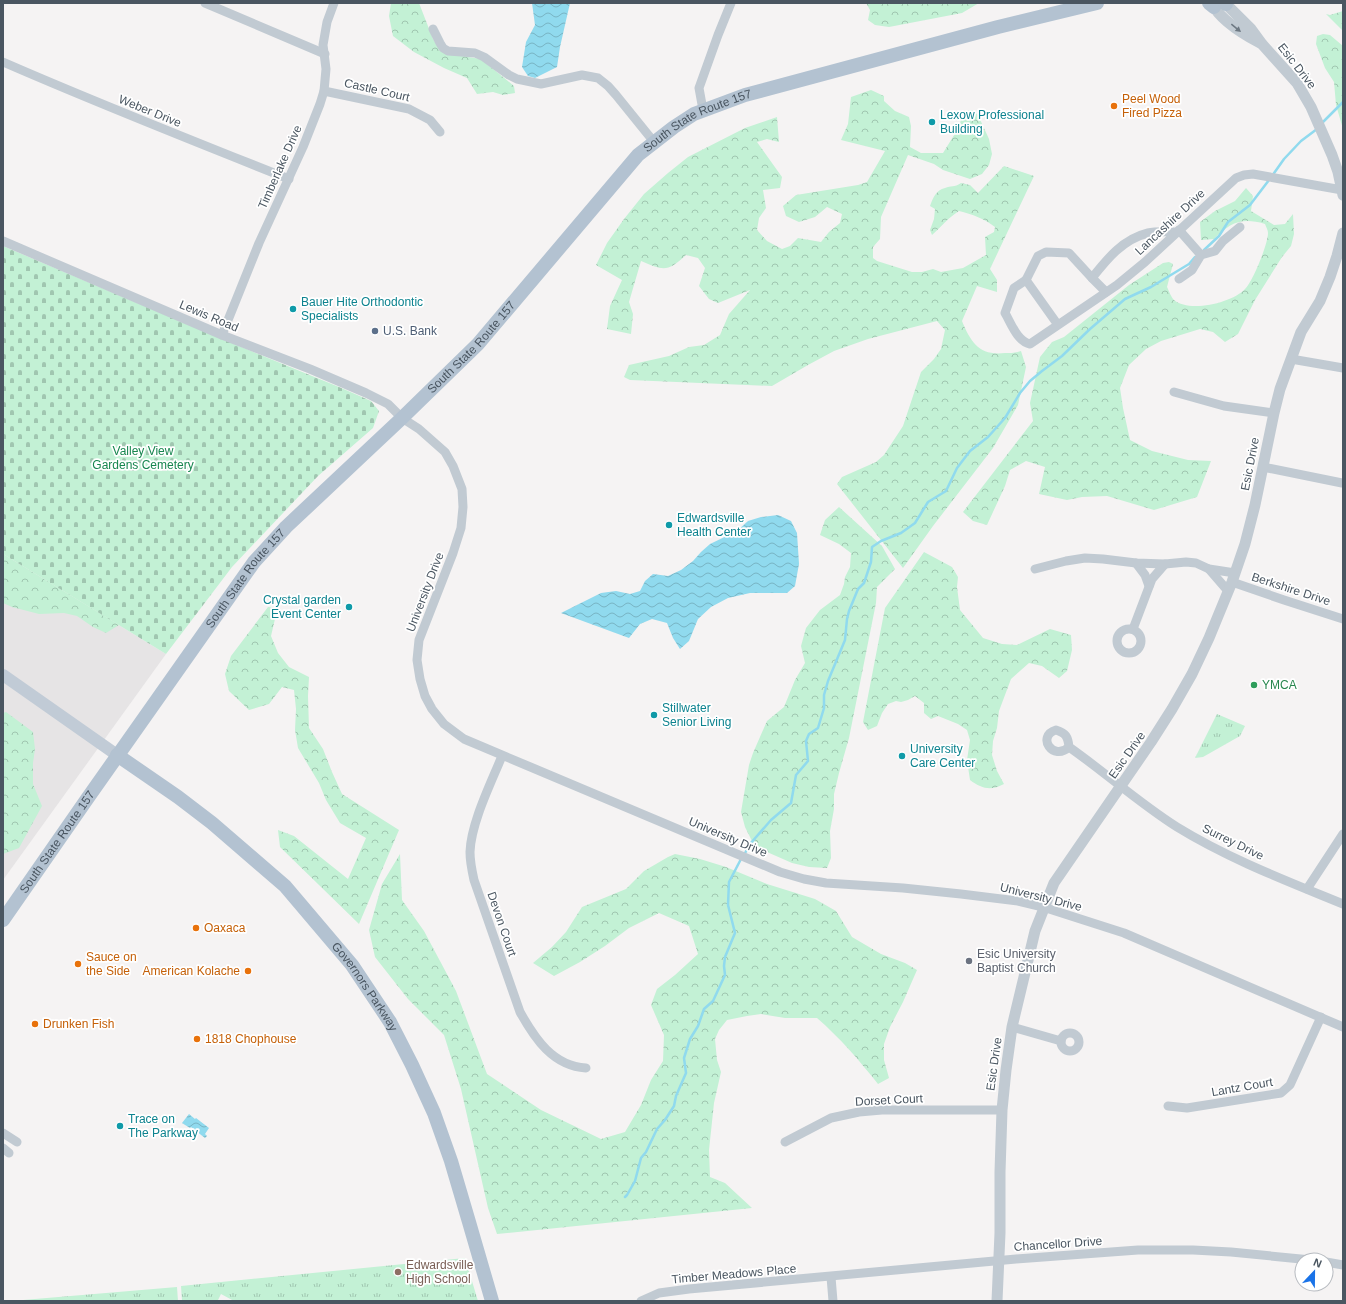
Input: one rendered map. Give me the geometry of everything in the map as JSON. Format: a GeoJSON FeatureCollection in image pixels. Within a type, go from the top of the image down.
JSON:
{"type":"FeatureCollection","features":[{"type":"Feature","properties":{"kind":"main road","name":"South State Route 157"},"geometry":{"type":"LineString","coordinates":[[3,920],[117,755],[254,562],[290,522],[402,418],[478,344],[638,155],[674,126],[694,114],[745,94],[998,27],[1097,3]]}},
{"type":"Feature","properties":{"kind":"main road"},"geometry":{"type":"LineString","coordinates":[[3,675],[117,755]]}},
{"type":"Feature","properties":{"kind":"main road","name":"Governors Parkway"},"geometry":{"type":"LineString","coordinates":[[117,755],[178,797],[212,823],[285,886],[352,965],[390,1022],[434,1113],[465,1206],[492,1301]]}},
{"type":"Feature","properties":{"kind":"street"},"geometry":{"type":"LineString","coordinates":[[205,3],[325,54]]}},
{"type":"Feature","properties":{"kind":"street","name":"Timberlake Drive"},"geometry":{"type":"LineString","coordinates":[[222,335],[259,243],[289,179],[320,104],[324,91],[326,69],[323,44],[327,22],[334,3]]}},
{"type":"Feature","properties":{"kind":"street"},"geometry":{"type":"LineString","coordinates":[[703,110],[700,88],[718,35],[731,3]]}},
{"type":"Feature","properties":{"kind":"street","name":"Esic Drive"},"geometry":{"type":"LineString","coordinates":[[1219,4],[1251,30],[1296,83],[1311,107],[1332,155],[1343,192]]}},
{"type":"Feature","properties":{"kind":"street"},"geometry":{"type":"LineString","coordinates":[[433,29],[443,48],[448,51],[475,53],[509,75],[517,78],[541,84],[582,75],[598,78],[608,86],[654,142]]}},
{"type":"Feature","properties":{"kind":"street","name":"Weber Drive"},"geometry":{"type":"LineString","coordinates":[[3,62],[135,118],[289,179]]}},
{"type":"Feature","properties":{"kind":"street","name":"Castle Court"},"geometry":{"type":"LineString","coordinates":[[324,91],[409,108],[430,120],[440,132]]}},
{"type":"Feature","properties":{"kind":"street","name":"Lancashire Drive"},"geometry":{"type":"LineString","coordinates":[[1026,280],[1014,288],[1005,313],[1024,343],[1030,344],[1106,292],[1145,262],[1230,182],[1244,174],[1253,174],[1343,192]]}},
{"type":"Feature","properties":{"kind":"street"},"geometry":{"type":"LineString","coordinates":[[1179,279],[1192,270],[1200,255],[1215,251],[1223,241],[1240,227]]}},
{"type":"Feature","properties":{"kind":"street"},"geometry":{"type":"LineString","coordinates":[[1092,278],[1116,249],[1149,232],[1178,231],[1200,255]]}},
{"type":"Feature","properties":{"kind":"street","name":"Esic Drive"},"geometry":{"type":"LineString","coordinates":[[997,1301],[1002,1110],[1006,1070],[1012,1027],[1035,931],[1043,907],[1054,883],[1156,736],[1192,674],[1209,638],[1232,582],[1245,544],[1252,518],[1274,413],[1290,359],[1301,332],[1320,301],[1330,277],[1343,233]]}},
{"type":"Feature","properties":{"kind":"street","name":"Lewis Road"},"geometry":{"type":"LineString","coordinates":[[3,241],[222,335],[310,369],[366,393],[388,404],[402,418]]}},
{"type":"Feature","properties":{"kind":"street"},"geometry":{"type":"LineString","coordinates":[[1058,324],[1026,280],[1038,256],[1046,252],[1069,253],[1106,292]]}},
{"type":"Feature","properties":{"kind":"street"},"geometry":{"type":"LineString","coordinates":[[1290,359],[1343,368]]}},
{"type":"Feature","properties":{"kind":"street"},"geometry":{"type":"LineString","coordinates":[[1174,392],[1224,406],[1274,413]]}},
{"type":"Feature","properties":{"kind":"street","name":"University Drive"},"geometry":{"type":"LineString","coordinates":[[402,418],[419,429],[445,452],[453,466],[462,489],[464,508],[461,528],[453,553],[419,640],[417,660],[425,696],[432,709],[444,724],[464,739],[780,872],[804,879],[826,883],[903,888],[972,895],[1043,907],[1124,933],[1343,1027]]}},
{"type":"Feature","properties":{"kind":"street"},"geometry":{"type":"LineString","coordinates":[[1263,467],[1342,483]]}},
{"type":"Feature","properties":{"kind":"street","name":"Berkshire Drive"},"geometry":{"type":"LineString","coordinates":[[1035,569],[1085,558],[1136,563],[1196,563],[1232,582],[1343,619]]}},
{"type":"Feature","properties":{"kind":"street"},"geometry":{"type":"LineString","coordinates":[[1136,563],[1146,575],[1149,586]]}},
{"type":"Feature","properties":{"kind":"street"},"geometry":{"type":"LineString","coordinates":[[1133,629],[1152,579],[1165,564]]}},
{"type":"Feature","properties":{"kind":"street"},"geometry":{"type":"LineString","coordinates":[[1209,569],[1232,582]]}},
{"type":"Feature","properties":{"kind":"street","name":"Surrey Drive"},"geometry":{"type":"LineString","coordinates":[[1069,747],[1120,787],[1178,827],[1248,864],[1343,904]]}},
{"type":"Feature","properties":{"kind":"street","name":"Devon Court"},"geometry":{"type":"LineString","coordinates":[[502,756],[475,823],[472,838],[471,865],[474,880],[520,1012],[530,1030],[543,1047],[558,1059],[572,1066],[586,1068]]}},
{"type":"Feature","properties":{"kind":"street"},"geometry":{"type":"LineString","coordinates":[[1307,889],[1343,834]]}},
{"type":"Feature","properties":{"kind":"street","name":"Lantz Court"},"geometry":{"type":"LineString","coordinates":[[1168,1106],[1187,1108],[1281,1093],[1290,1085],[1321,1017]]}},
{"type":"Feature","properties":{"kind":"street"},"geometry":{"type":"LineString","coordinates":[[1012,1027],[1061,1040]]}},
{"type":"Feature","properties":{"kind":"street","name":"Dorset Court"},"geometry":{"type":"LineString","coordinates":[[785,1142],[831,1118],[859,1112],[882,1110],[1002,1110]]}},
{"type":"Feature","properties":{"kind":"street"},"geometry":{"type":"LineString","coordinates":[[3,1133],[16,1142]]}},
{"type":"Feature","properties":{"kind":"street","name":"Chancellor Drive"},"geometry":{"type":"LineString","coordinates":[[831,1277],[999,1261],[1156,1250],[1232,1252],[1294,1258]]}},
{"type":"Feature","properties":{"kind":"street"},"geometry":{"type":"LineString","coordinates":[[831,1277],[833,1301]]}},
{"type":"Feature","properties":{"kind":"street","name":"Timber Meadows Place"},"geometry":{"type":"LineString","coordinates":[[641,1301],[659,1293],[681,1290],[831,1277]]}},
{"type":"Feature","properties":{"kind":"shaded area"},"geometry":{"type":"Polygon","coordinates":[[[3,554],[166,654],[3,880],[3,554]]]}},
{"type":"Feature","properties":{"kind":"green space"},"geometry":{"type":"Polygon","coordinates":[[[391,3],[419,3],[433,39],[438,47],[468,57],[481,59],[514,86],[515,93],[503,95],[493,92],[477,94],[467,78],[414,52],[393,36],[389,16],[391,3]]]}},
{"type":"Feature","properties":{"kind":"green space"},"geometry":{"type":"Polygon","coordinates":[[[866,3],[979,3],[962,13],[889,27],[875,25],[868,20],[870,10],[866,3]]]}},
{"type":"Feature","properties":{"kind":"green space"},"geometry":{"type":"Polygon","coordinates":[[[1343,11],[1343,31],[1326,14],[1330,15],[1343,11]]]}},
{"type":"Feature","properties":{"kind":"green space"},"geometry":{"type":"Polygon","coordinates":[[[1323,34],[1330,35],[1343,46],[1343,129],[1336,105],[1334,82],[1325,68],[1316,44],[1317,36],[1323,34]]]}},
{"type":"Feature","properties":{"kind":"green space"},"geometry":{"type":"Polygon","coordinates":[[[871,90],[884,96],[884,101],[895,111],[909,117],[911,126],[910,147],[921,153],[943,153],[956,132],[965,111],[972,110],[978,115],[989,139],[992,154],[989,165],[982,174],[970,179],[943,170],[934,164],[908,155],[881,217],[880,239],[873,247],[873,258],[877,261],[912,272],[922,272],[933,269],[941,272],[963,268],[986,255],[985,237],[994,232],[995,227],[978,217],[959,211],[948,219],[932,235],[930,230],[934,219],[935,209],[930,206],[935,195],[942,189],[961,183],[970,185],[978,193],[1004,166],[1034,176],[990,269],[997,280],[997,292],[977,286],[962,321],[973,342],[983,350],[996,353],[1013,353],[1021,351],[1026,367],[1018,405],[993,448],[903,568],[837,484],[842,477],[876,462],[884,455],[903,426],[921,372],[934,359],[941,349],[945,330],[937,321],[868,339],[834,351],[772,386],[630,380],[624,377],[629,365],[669,356],[689,347],[704,345],[720,335],[729,314],[750,290],[718,303],[709,299],[699,286],[705,268],[698,258],[686,255],[674,265],[665,268],[660,268],[641,261],[629,302],[633,314],[631,334],[607,329],[610,306],[622,280],[596,265],[607,243],[624,219],[644,194],[668,173],[688,157],[745,128],[777,117],[779,142],[767,139],[757,142],[782,177],[780,188],[763,190],[766,208],[759,218],[757,230],[767,241],[782,249],[790,246],[798,238],[821,242],[829,232],[840,223],[842,214],[827,207],[815,217],[799,222],[786,216],[783,206],[796,195],[858,185],[867,182],[885,151],[841,140],[848,124],[851,97],[871,90]]]}},
{"type":"Feature","properties":{"kind":"green space"},"geometry":{"type":"Polygon","coordinates":[[[1246,188],[1253,196],[1251,211],[1274,225],[1285,224],[1293,214],[1294,234],[1291,246],[1282,257],[1255,300],[1238,334],[1225,342],[1213,332],[1200,329],[1161,341],[1146,349],[1129,365],[1120,388],[1130,440],[1152,451],[1188,460],[1211,461],[1197,497],[1154,510],[1107,496],[1082,497],[1067,500],[1039,494],[1045,467],[1026,461],[1010,470],[1005,486],[987,525],[973,521],[963,512],[1033,421],[1030,403],[1040,357],[1052,342],[1064,337],[1129,285],[1163,263],[1169,262],[1173,264],[1167,287],[1173,299],[1181,304],[1190,306],[1210,305],[1231,298],[1245,289],[1256,271],[1266,245],[1268,233],[1265,224],[1243,221],[1231,225],[1214,239],[1201,240],[1200,222],[1215,211],[1235,201],[1246,188]]]}},
{"type":"Feature","properties":{"kind":"green space","name":"Valley View Gardens Cemetery"},"geometry":{"type":"Polygon","coordinates":[[[3,246],[371,401],[379,411],[373,428],[318,476],[232,567],[166,654],[3,554],[3,246]]]}},
{"type":"Feature","properties":{"kind":"green space"},"geometry":{"type":"Polygon","coordinates":[[[839,507],[882,546],[895,569],[877,587],[876,603],[849,738],[834,794],[834,809],[830,831],[831,858],[827,868],[809,867],[792,863],[754,845],[745,827],[741,812],[749,765],[753,753],[767,721],[784,707],[795,680],[805,663],[801,646],[806,628],[820,610],[840,595],[845,577],[850,567],[851,553],[839,544],[820,535],[825,520],[839,507]]]}},
{"type":"Feature","properties":{"kind":"green space"},"geometry":{"type":"Polygon","coordinates":[[[924,552],[952,567],[958,577],[957,587],[960,610],[983,638],[1002,644],[1017,645],[1050,629],[1071,635],[1072,650],[1067,671],[1059,678],[1042,666],[1029,663],[1011,679],[999,711],[997,728],[993,741],[992,755],[997,771],[1004,784],[995,788],[983,787],[970,780],[967,760],[970,740],[967,730],[958,724],[938,716],[931,719],[924,713],[924,703],[915,696],[908,700],[901,702],[896,701],[888,704],[882,713],[877,726],[868,730],[863,722],[885,608],[924,552]]]}},
{"type":"Feature","properties":{"kind":"green space"},"geometry":{"type":"Polygon","coordinates":[[[3,554],[119,625],[106,633],[93,627],[77,616],[64,613],[39,614],[3,603],[3,554]]]}},
{"type":"Feature","properties":{"kind":"green space"},"geometry":{"type":"Polygon","coordinates":[[[268,607],[277,608],[271,636],[278,653],[289,667],[309,677],[309,728],[323,749],[342,794],[399,830],[359,924],[280,847],[278,830],[294,836],[348,879],[366,838],[340,823],[326,800],[319,783],[298,748],[295,730],[296,709],[294,690],[282,687],[269,704],[249,710],[229,691],[225,674],[231,656],[268,607]]]}},
{"type":"Feature","properties":{"kind":"green space"},"geometry":{"type":"Polygon","coordinates":[[[6,712],[33,732],[35,749],[33,784],[42,806],[19,848],[3,854],[3,713],[6,712]]]}},
{"type":"Feature","properties":{"kind":"green space"},"geometry":{"type":"Polygon","coordinates":[[[1217,714],[1245,726],[1240,736],[1203,757],[1195,758],[1217,714]]]}},
{"type":"Feature","properties":{"kind":"green space"},"geometry":{"type":"Polygon","coordinates":[[[400,854],[402,900],[424,931],[456,991],[487,1074],[541,1110],[601,1139],[625,1132],[641,1105],[651,1080],[663,1061],[664,1035],[651,1005],[657,989],[698,954],[689,926],[659,913],[629,928],[580,962],[554,976],[533,963],[552,947],[566,932],[582,907],[626,889],[644,871],[675,854],[700,859],[726,867],[767,884],[815,899],[836,911],[852,937],[881,954],[905,963],[917,970],[890,1027],[884,1044],[884,1060],[889,1078],[878,1084],[834,1033],[817,1018],[785,1018],[761,1014],[727,1020],[719,1030],[715,1039],[717,1060],[721,1072],[714,1103],[709,1150],[710,1177],[725,1183],[752,1208],[497,1234],[488,1208],[461,1089],[444,1035],[408,999],[375,957],[369,930],[382,884],[400,854]]]}},
{"type":"Feature","properties":{"kind":"green space","name":"Edwardsville High School"},"geometry":{"type":"Polygon","coordinates":[[[465,1258],[478,1301],[234,1301],[221,1294],[218,1300],[220,1301],[182,1301],[181,1286],[465,1258]]]}},
{"type":"Feature","properties":{"kind":"green space"},"geometry":{"type":"Polygon","coordinates":[[[177,1287],[178,1301],[5,1301],[23,1300],[177,1287]]]}},
{"type":"Feature","properties":{"kind":"water"},"geometry":{"type":"Polygon","coordinates":[[[532,3],[570,3],[557,67],[535,78],[528,76],[522,67],[526,42],[535,25],[532,3]]]}},
{"type":"Feature","properties":{"kind":"water"},"geometry":{"type":"Polygon","coordinates":[[[778,515],[791,521],[797,533],[799,564],[795,586],[787,593],[750,593],[728,598],[711,607],[698,619],[689,641],[680,649],[673,638],[667,623],[652,619],[640,624],[629,638],[561,613],[601,593],[616,591],[630,594],[640,591],[645,581],[653,574],[668,576],[681,570],[693,561],[710,544],[737,531],[748,521],[761,517],[778,515]]]}},
{"type":"Feature","properties":{"kind":"water"},"geometry":{"type":"Polygon","coordinates":[[[189,1114],[209,1128],[205,1134],[207,1136],[205,1138],[191,1127],[190,1128],[182,1123],[189,1114]]]}},
{"type":"Feature","properties":{"kind":"waterway"},"geometry":{"type":"LineString","coordinates":[[1321,124],[1343,102]]}},
{"type":"Feature","properties":{"kind":"waterway"},"geometry":{"type":"LineString","coordinates":[[1272,176],[1284,159],[1301,141],[1317,129]]}},
{"type":"Feature","properties":{"kind":"waterway"},"geometry":{"type":"LineString","coordinates":[[1204,250],[1219,236],[1228,222],[1250,205],[1269,180]]}},
{"type":"Feature","properties":{"kind":"waterway"},"geometry":{"type":"LineString","coordinates":[[744,855],[750,844],[771,820],[791,803],[796,775],[808,761],[806,741],[809,734],[818,728],[824,708],[824,695],[828,681],[845,640],[849,611],[858,589],[864,583],[871,562],[872,547],[881,541],[901,533],[915,523],[928,502],[946,491],[957,468],[970,451],[988,437],[1005,418],[1020,393],[1030,381],[1062,356],[1090,329],[1125,299],[1151,287],[1189,264],[1195,257]]}},
{"type":"Feature","properties":{"kind":"waterway"},"geometry":{"type":"LineString","coordinates":[[625,1197],[635,1181],[641,1158],[646,1152],[657,1129],[674,1106],[676,1096],[686,1073],[684,1058],[690,1039],[698,1026],[704,1009],[713,1001],[725,975],[725,957],[735,933],[728,905],[729,882],[741,859]]}},
{"type":"Feature","properties":{"kind":"place","name":"Peel Wood Fired Pizza"},"geometry":{"type":"Point","coordinates":[1114,106]}},
{"type":"Feature","properties":{"kind":"place","name":"Lexow Professional Building"},"geometry":{"type":"Point","coordinates":[932,122]}},
{"type":"Feature","properties":{"kind":"place","name":"Bauer Hite Orthodontic Specialists"},"geometry":{"type":"Point","coordinates":[293,309]}},
{"type":"Feature","properties":{"kind":"place","name":"U.S. Bank"},"geometry":{"type":"Point","coordinates":[375,331]}},
{"type":"Feature","properties":{"kind":"place","name":"Edwardsville Health Center"},"geometry":{"type":"Point","coordinates":[669,525]}},
{"type":"Feature","properties":{"kind":"place","name":"Crystal garden Event Center"},"geometry":{"type":"Point","coordinates":[349,607]}},
{"type":"Feature","properties":{"kind":"place","name":"YMCA"},"geometry":{"type":"Point","coordinates":[1254,685]}},
{"type":"Feature","properties":{"kind":"place","name":"Stillwater Senior Living"},"geometry":{"type":"Point","coordinates":[654,715]}},
{"type":"Feature","properties":{"kind":"place","name":"University Care Center"},"geometry":{"type":"Point","coordinates":[902,756]}},
{"type":"Feature","properties":{"kind":"place","name":"Oaxaca"},"geometry":{"type":"Point","coordinates":[196,928]}},
{"type":"Feature","properties":{"kind":"place","name":"Esic University Baptist Church"},"geometry":{"type":"Point","coordinates":[969,961]}},
{"type":"Feature","properties":{"kind":"place","name":"Sauce on the Side"},"geometry":{"type":"Point","coordinates":[78,964]}},
{"type":"Feature","properties":{"kind":"place","name":"American Kolache"},"geometry":{"type":"Point","coordinates":[248,971]}},
{"type":"Feature","properties":{"kind":"place","name":"Drunken Fish"},"geometry":{"type":"Point","coordinates":[35,1024]}},
{"type":"Feature","properties":{"kind":"place","name":"1818 Chophouse"},"geometry":{"type":"Point","coordinates":[197,1039]}},
{"type":"Feature","properties":{"kind":"place","name":"Trace on The Parkway"},"geometry":{"type":"Point","coordinates":[120,1126]}},
{"type":"Feature","properties":{"kind":"place","name":"Edwardsville High School"},"geometry":{"type":"Point","coordinates":[398,1272]}}]}
